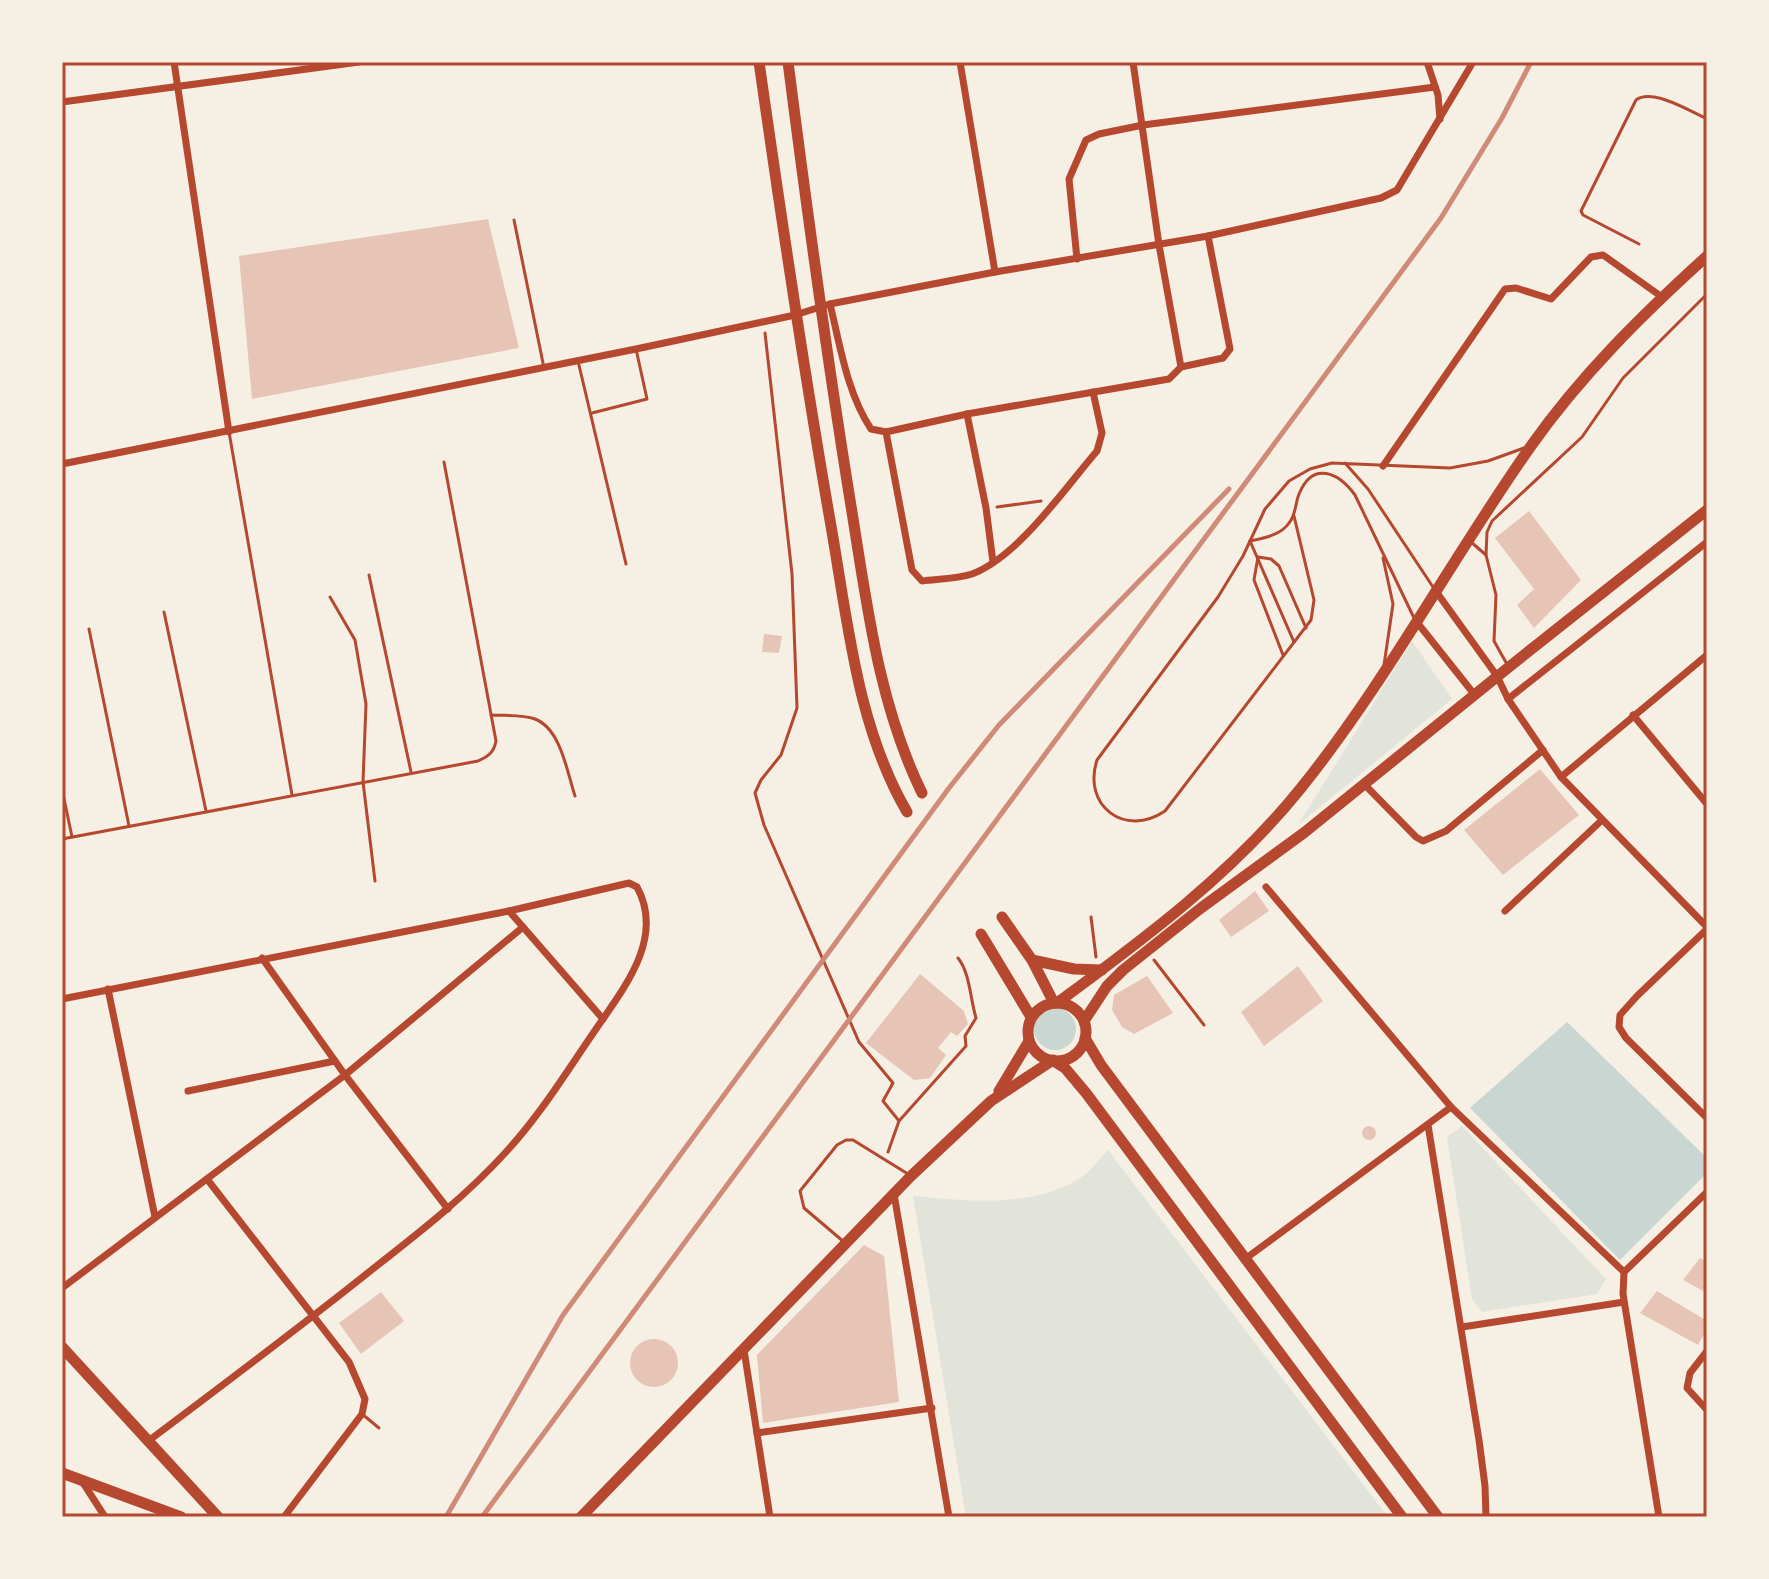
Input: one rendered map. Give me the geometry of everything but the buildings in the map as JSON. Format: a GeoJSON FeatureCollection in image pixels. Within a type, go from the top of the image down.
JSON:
{"type":"FeatureCollection","features":[{"type":"Feature","properties":{"kind":"main road"},"geometry":{"type":"LineString","coordinates":[[759,62],[795,315],[857,676],[887,775],[907,812]]}},
{"type":"Feature","properties":{"kind":"main road"},"geometry":{"type":"LineString","coordinates":[[788,62],[882,687],[903,755],[922,793]]}},
{"type":"Feature","properties":{"kind":"main road"},"geometry":{"type":"LineString","coordinates":[[1402,1517],[1086,1093],[1065,1068],[1038,1054],[1029,1041],[1028,1025],[1041,1007],[1056,1003],[1192,899],[1265,830],[1311,776],[1382,674],[1531,446],[1639,318],[1707,256]]}},
{"type":"Feature","properties":{"kind":"main road"},"geometry":{"type":"LineString","coordinates":[[1084,1021],[1107,986],[1147,951],[1364,784],[1707,510]]}},
{"type":"Feature","properties":{"kind":"main road"},"geometry":{"type":"LineString","coordinates":[[1002,917],[1032,960],[1056,1003],[1073,1007],[1084,1021],[1085,1038],[1101,1065],[1438,1517]]}},
{"type":"Feature","properties":{"kind":"main road"},"geometry":{"type":"LineString","coordinates":[[981,934],[1031,1017]]}},
{"type":"Feature","properties":{"kind":"main road"},"geometry":{"type":"LineString","coordinates":[[1032,960],[1059,968],[1102,970]]}},
{"type":"Feature","properties":{"kind":"main road"},"geometry":{"type":"LineString","coordinates":[[581,1517],[847,1246],[911,1176],[991,1101],[1053,1060],[1062,1060],[1077,1053],[1085,1038]]}},
{"type":"Feature","properties":{"kind":"main road"},"geometry":{"type":"LineString","coordinates":[[991,1101],[1029,1041]]}},
{"type":"Feature","properties":{"kind":"main road"},"geometry":{"type":"LineString","coordinates":[[62,1347],[218,1517]]}},
{"type":"Feature","properties":{"kind":"main road"},"geometry":{"type":"LineString","coordinates":[[62,1473],[181,1517]]}},
{"type":"Feature","properties":{"kind":"street"},"geometry":{"type":"LineString","coordinates":[[174,62],[229,432]]}},
{"type":"Feature","properties":{"kind":"street"},"geometry":{"type":"LineString","coordinates":[[62,102],[359,62]]}},
{"type":"Feature","properties":{"kind":"street"},"geometry":{"type":"LineString","coordinates":[[960,62],[995,272]]}},
{"type":"Feature","properties":{"kind":"street"},"geometry":{"type":"LineString","coordinates":[[1133,62],[1159,245],[1181,367]]}},
{"type":"Feature","properties":{"kind":"street"},"geometry":{"type":"LineString","coordinates":[[1427,62],[1435,87],[1440,121]]}},
{"type":"Feature","properties":{"kind":"street"},"geometry":{"type":"LineString","coordinates":[[62,464],[636,349],[795,315],[824,305],[1208,236],[1381,198],[1397,190],[1473,62]]}},
{"type":"Feature","properties":{"kind":"street"},"geometry":{"type":"LineString","coordinates":[[1077,259],[1069,179],[1086,140],[1099,134],[1143,125],[1435,87]]}},
{"type":"Feature","properties":{"kind":"street"},"geometry":{"type":"LineString","coordinates":[[824,305],[864,419],[871,429],[886,432],[967,414],[1169,379],[1181,367],[1223,358],[1230,349],[1208,236]]}},
{"type":"Feature","properties":{"kind":"street"},"geometry":{"type":"LineString","coordinates":[[1383,466],[1505,289],[1516,288],[1551,299],[1591,257],[1603,255],[1662,297]]}},
{"type":"Feature","properties":{"kind":"street"},"geometry":{"type":"LineString","coordinates":[[886,432],[912,570],[916,577],[922,581],[971,574],[1018,543],[1097,451],[1102,433],[1093,392]]}},
{"type":"Feature","properties":{"kind":"street"},"geometry":{"type":"LineString","coordinates":[[967,414],[986,508],[993,562]]}},
{"type":"Feature","properties":{"kind":"street"},"geometry":{"type":"LineString","coordinates":[[1508,699],[1707,542]]}},
{"type":"Feature","properties":{"kind":"street"},"geometry":{"type":"LineString","coordinates":[[1435,590],[1497,676],[1508,699],[1561,777],[1707,928],[1620,1015],[1619,1027],[1626,1038],[1707,1118]]}},
{"type":"Feature","properties":{"kind":"street"},"geometry":{"type":"LineString","coordinates":[[1416,621],[1474,694]]}},
{"type":"Feature","properties":{"kind":"street"},"geometry":{"type":"LineString","coordinates":[[1561,777],[1707,655]]}},
{"type":"Feature","properties":{"kind":"street"},"geometry":{"type":"LineString","coordinates":[[1633,715],[1707,804]]}},
{"type":"Feature","properties":{"kind":"street"},"geometry":{"type":"LineString","coordinates":[[1364,784],[1423,841],[1446,831],[1543,750]]}},
{"type":"Feature","properties":{"kind":"street"},"geometry":{"type":"LineString","coordinates":[[1505,911],[1602,820]]}},
{"type":"Feature","properties":{"kind":"street"},"geometry":{"type":"LineString","coordinates":[[62,999],[509,911],[629,883],[637,887],[642,896],[648,931],[625,986],[544,1107],[506,1152],[448,1209],[314,1316],[147,1442]]}},
{"type":"Feature","properties":{"kind":"street"},"geometry":{"type":"LineString","coordinates":[[1266,887],[1451,1107],[1624,1272]]}},
{"type":"Feature","properties":{"kind":"street"},"geometry":{"type":"LineString","coordinates":[[509,911],[603,1019]]}},
{"type":"Feature","properties":{"kind":"street"},"geometry":{"type":"LineString","coordinates":[[62,1288],[345,1075],[523,927]]}},
{"type":"Feature","properties":{"kind":"street"},"geometry":{"type":"LineString","coordinates":[[262,958],[345,1075],[448,1209]]}},
{"type":"Feature","properties":{"kind":"street"},"geometry":{"type":"LineString","coordinates":[[108,989],[155,1217]]}},
{"type":"Feature","properties":{"kind":"street"},"geometry":{"type":"LineString","coordinates":[[188,1091],[335,1061]]}},
{"type":"Feature","properties":{"kind":"street"},"geometry":{"type":"LineString","coordinates":[[1245,1259],[1451,1107]]}},
{"type":"Feature","properties":{"kind":"street"},"geometry":{"type":"LineString","coordinates":[[1428,1125],[1462,1327],[1485,1486],[1486,1517]]}},
{"type":"Feature","properties":{"kind":"street"},"geometry":{"type":"LineString","coordinates":[[207,1179],[349,1362],[365,1399],[362,1414],[284,1517]]}},
{"type":"Feature","properties":{"kind":"street"},"geometry":{"type":"LineString","coordinates":[[1659,1517],[1624,1302],[1624,1272],[1707,1192]]}},
{"type":"Feature","properties":{"kind":"street"},"geometry":{"type":"LineString","coordinates":[[894,1194],[949,1517]]}},
{"type":"Feature","properties":{"kind":"street"},"geometry":{"type":"LineString","coordinates":[[1462,1327],[1624,1302]]}},
{"type":"Feature","properties":{"kind":"street"},"geometry":{"type":"LineString","coordinates":[[744,1350],[770,1517]]}},
{"type":"Feature","properties":{"kind":"street"},"geometry":{"type":"LineString","coordinates":[[1707,1351],[1690,1373],[1687,1388],[1707,1410]]}},
{"type":"Feature","properties":{"kind":"street"},"geometry":{"type":"LineString","coordinates":[[757,1433],[932,1408]]}},
{"type":"Feature","properties":{"kind":"street"},"geometry":{"type":"LineString","coordinates":[[82,1481],[105,1517]]}},
{"type":"Feature","properties":{"kind":"lane"},"geometry":{"type":"LineString","coordinates":[[1639,244],[1583,215],[1581,211],[1636,100],[1640,96],[1651,95],[1707,119]]}},
{"type":"Feature","properties":{"kind":"lane"},"geometry":{"type":"LineString","coordinates":[[514,220],[544,368]]}},
{"type":"Feature","properties":{"kind":"lane"},"geometry":{"type":"LineString","coordinates":[[1509,667],[1494,641],[1496,595],[1486,555],[1487,532],[1492,521],[1582,437],[1623,378],[1707,294]]}},
{"type":"Feature","properties":{"kind":"lane"},"geometry":{"type":"LineString","coordinates":[[590,413],[647,399],[636,349]]}},
{"type":"Feature","properties":{"kind":"lane"},"geometry":{"type":"LineString","coordinates":[[578,361],[626,564]]}},
{"type":"Feature","properties":{"kind":"lane"},"geometry":{"type":"LineString","coordinates":[[229,432],[292,795]]}},
{"type":"Feature","properties":{"kind":"lane"},"geometry":{"type":"LineString","coordinates":[[1416,621],[1355,495],[1341,478],[1318,474],[1305,482],[1294,516],[1314,600],[1314,614],[1306,628],[1165,811],[1147,820],[1126,820],[1116,817],[1100,802],[1093,781],[1097,760],[1218,597],[1265,509],[1289,481],[1322,465],[1344,462],[1450,468],[1488,461],[1531,446]]}},
{"type":"Feature","properties":{"kind":"lane"},"geometry":{"type":"LineString","coordinates":[[62,839],[488,757],[496,741],[444,462]]}},
{"type":"Feature","properties":{"kind":"lane"},"geometry":{"type":"LineString","coordinates":[[1344,462],[1368,489],[1435,590]]}},
{"type":"Feature","properties":{"kind":"lane"},"geometry":{"type":"LineString","coordinates":[[1250,541],[1279,532],[1294,516]]}},
{"type":"Feature","properties":{"kind":"lane"},"geometry":{"type":"LineString","coordinates":[[1250,541],[1294,642]]}},
{"type":"Feature","properties":{"kind":"lane"},"geometry":{"type":"LineString","coordinates":[[1470,541],[1486,555]]}},
{"type":"Feature","properties":{"kind":"lane"},"geometry":{"type":"LineString","coordinates":[[1381,551],[1393,604],[1382,674]]}},
{"type":"Feature","properties":{"kind":"lane"},"geometry":{"type":"LineString","coordinates":[[1258,557],[1271,559],[1279,566],[1306,628]]}},
{"type":"Feature","properties":{"kind":"lane"},"geometry":{"type":"LineString","coordinates":[[1258,557],[1254,580],[1283,655]]}},
{"type":"Feature","properties":{"kind":"lane"},"geometry":{"type":"LineString","coordinates":[[369,575],[411,772]]}},
{"type":"Feature","properties":{"kind":"lane"},"geometry":{"type":"LineString","coordinates":[[330,597],[355,640],[362,678],[366,704],[363,782],[375,881]]}},
{"type":"Feature","properties":{"kind":"lane"},"geometry":{"type":"LineString","coordinates":[[164,612],[206,811]]}},
{"type":"Feature","properties":{"kind":"lane"},"geometry":{"type":"LineString","coordinates":[[89,629],[129,826]]}},
{"type":"Feature","properties":{"kind":"lane"},"geometry":{"type":"LineString","coordinates":[[491,715],[532,718],[547,725],[558,745],[575,796]]}},
{"type":"Feature","properties":{"kind":"lane"},"geometry":{"type":"LineString","coordinates":[[62,789],[72,837]]}},
{"type":"Feature","properties":{"kind":"lane"},"geometry":{"type":"LineString","coordinates":[[847,1246],[804,1208],[800,1199],[802,1186],[837,1145],[853,1140],[911,1176]]}},
{"type":"Feature","properties":{"kind":"lane"},"geometry":{"type":"LineString","coordinates":[[362,1414],[379,1428]]}},
{"type":"Feature","properties":{"kind":"path"},"geometry":{"type":"LineString","coordinates":[[764,322],[792,574],[797,708],[781,755],[755,793],[764,825],[859,1042],[893,1083],[883,1101],[899,1121]]}},
{"type":"Feature","properties":{"kind":"path"},"geometry":{"type":"LineString","coordinates":[[986,508],[1056,499]]}},
{"type":"Feature","properties":{"kind":"path"},"geometry":{"type":"LineString","coordinates":[[1091,917],[1096,958]]}},
{"type":"Feature","properties":{"kind":"path"},"geometry":{"type":"LineString","coordinates":[[1147,951],[1204,1025]]}},
{"type":"Feature","properties":{"kind":"path"},"geometry":{"type":"LineString","coordinates":[[886,1159],[899,1121],[966,1046],[965,1036],[976,1018],[968,993],[966,968],[958,958]]}},
{"type":"Feature","properties":{"kind":"shaded area"},"geometry":{"type":"Polygon","coordinates":[[[1412,641],[1452,699],[1298,825],[1412,641]]]}},
{"type":"Feature","properties":{"kind":"shaded area"},"geometry":{"type":"Polygon","coordinates":[[[1055,1008],[1070,1014],[1076,1029],[1070,1044],[1055,1050],[1040,1044],[1034,1029],[1040,1014],[1055,1008]]]}},
{"type":"Feature","properties":{"kind":"shaded area"},"geometry":{"type":"Polygon","coordinates":[[[1567,1022],[1707,1158],[1707,1173],[1620,1260],[1470,1108],[1567,1022]]]}},
{"type":"Feature","properties":{"kind":"shaded area"},"geometry":{"type":"Polygon","coordinates":[[[1462,1126],[1606,1279],[1597,1294],[1482,1312],[1472,1299],[1447,1137],[1462,1126]]]}},
{"type":"Feature","properties":{"kind":"shaded area"},"geometry":{"type":"Polygon","coordinates":[[[1108,1150],[1388,1517],[966,1517],[913,1196],[997,1200],[1039,1195],[1081,1177],[1108,1150]]]}},
{"type":"Feature","properties":{"kind":"railway"},"geometry":{"type":"LineString","coordinates":[[482,1517],[1441,218],[1502,118],[1531,62]]}},
{"type":"Feature","properties":{"kind":"railway"},"geometry":{"type":"LineString","coordinates":[[446,1517],[563,1315],[949,788],[999,725],[1229,489]]}}]}
